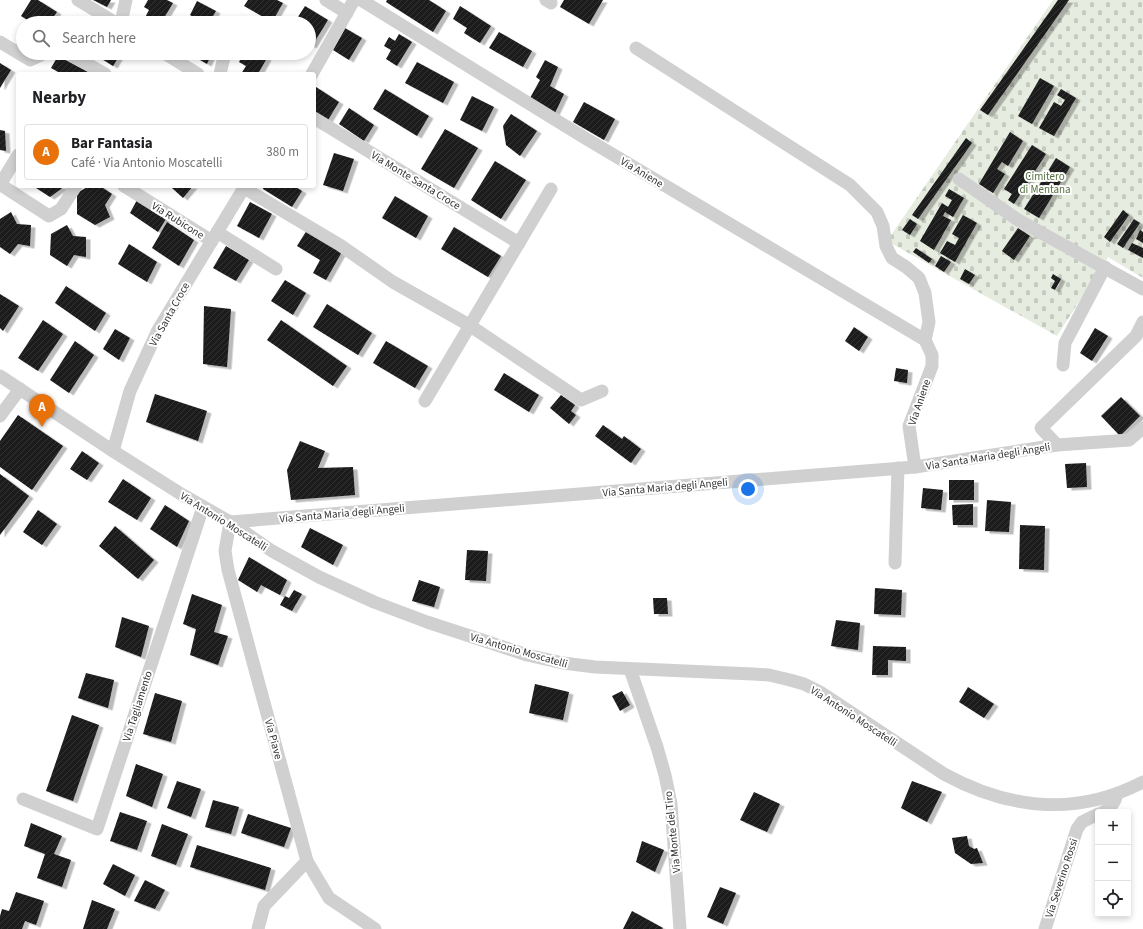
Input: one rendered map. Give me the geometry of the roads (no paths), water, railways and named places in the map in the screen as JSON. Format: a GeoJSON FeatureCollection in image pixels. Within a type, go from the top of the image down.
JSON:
{"type":"FeatureCollection","features":[{"type":"Feature","properties":{"kind":"street"},"geometry":{"type":"LineString","coordinates":[[78,0],[104,16]]}},
{"type":"Feature","properties":{"kind":"street"},"geometry":{"type":"LineString","coordinates":[[123,16],[126,0]]}},
{"type":"Feature","properties":{"kind":"street"},"geometry":{"type":"LineString","coordinates":[[326,0],[347,13]]}},
{"type":"Feature","properties":{"kind":"street"},"geometry":{"type":"LineString","coordinates":[[313,72],[354,0]]}},
{"type":"Feature","properties":{"kind":"street","name":"Via Aniene"},"geometry":{"type":"LineString","coordinates":[[361,0],[585,138],[925,340],[932,355],[932,366],[908,426],[915,467]]}},
{"type":"Feature","properties":{"kind":"street"},"geometry":{"type":"LineString","coordinates":[[0,42],[16,52]]}},
{"type":"Feature","properties":{"kind":"street"},"geometry":{"type":"LineString","coordinates":[[636,48],[850,185],[877,212],[883,226],[886,246],[892,258],[919,278],[925,293],[929,322],[925,340]]}},
{"type":"Feature","properties":{"kind":"street"},"geometry":{"type":"LineString","coordinates":[[80,60],[101,72]]}},
{"type":"Feature","properties":{"kind":"street"},"geometry":{"type":"LineString","coordinates":[[175,60],[195,72]]}},
{"type":"Feature","properties":{"kind":"street"},"geometry":{"type":"LineString","coordinates":[[220,72],[223,60]]}},
{"type":"Feature","properties":{"kind":"street","name":"Via Monte Santa Croce"},"geometry":{"type":"LineString","coordinates":[[316,119],[519,243]]}},
{"type":"Feature","properties":{"kind":"street"},"geometry":{"type":"LineString","coordinates":[[16,158],[1,181],[50,216],[61,210],[75,188]]}},
{"type":"Feature","properties":{"kind":"street"},"geometry":{"type":"LineString","coordinates":[[959,179],[1018,220],[1143,289]]}},
{"type":"Feature","properties":{"kind":"street","name":"Via Rubicone"},"geometry":{"type":"LineString","coordinates":[[128,188],[214,236],[276,268]]}},
{"type":"Feature","properties":{"kind":"street","name":"Via Santa Croce"},"geometry":{"type":"LineString","coordinates":[[113,451],[130,391],[158,330],[243,188]]}},
{"type":"Feature","properties":{"kind":"street"},"geometry":{"type":"LineString","coordinates":[[246,188],[340,245],[393,282],[469,325],[581,400],[602,391]]}},
{"type":"Feature","properties":{"kind":"street"},"geometry":{"type":"LineString","coordinates":[[425,401],[551,189]]}},
{"type":"Feature","properties":{"kind":"street"},"geometry":{"type":"LineString","coordinates":[[1063,365],[1065,343],[1105,267]]}},
{"type":"Feature","properties":{"kind":"street"},"geometry":{"type":"LineString","coordinates":[[1057,446],[1041,428],[1136,336],[1143,322]]}},
{"type":"Feature","properties":{"kind":"street","name":"Via Antonio Moscatelli"},"geometry":{"type":"LineString","coordinates":[[0,376],[113,451],[181,494],[230,522],[272,551],[296,565],[348,591],[394,610],[485,641],[543,658],[578,666],[753,674],[778,677],[797,682],[825,695],[948,776],[984,793],[1003,798],[1030,803],[1056,804],[1100,800],[1143,782]]}},
{"type":"Feature","properties":{"kind":"street"},"geometry":{"type":"LineString","coordinates":[[0,416],[20,389]]}},
{"type":"Feature","properties":{"kind":"street","name":"Via Santa Maria degli Angeli"},"geometry":{"type":"LineString","coordinates":[[230,522],[915,467],[1057,446],[1129,440],[1143,428]]}},
{"type":"Feature","properties":{"kind":"street"},"geometry":{"type":"LineString","coordinates":[[895,563],[898,468]]}},
{"type":"Feature","properties":{"kind":"street","name":"Via Tagliamento"},"geometry":{"type":"LineString","coordinates":[[23,799],[97,830],[204,507]]}},
{"type":"Feature","properties":{"kind":"street","name":"Via Piave"},"geometry":{"type":"LineString","coordinates":[[230,522],[225,557],[229,577],[308,861],[329,898],[375,929]]}},
{"type":"Feature","properties":{"kind":"street","name":"Via Monte del Tiro"},"geometry":{"type":"LineString","coordinates":[[630,669],[657,747],[671,804],[680,929]]}},
{"type":"Feature","properties":{"kind":"street"},"geometry":{"type":"LineString","coordinates":[[1108,809],[1115,802],[1117,794]]}},
{"type":"Feature","properties":{"kind":"street","name":"Via Severino Rossi"},"geometry":{"type":"LineString","coordinates":[[1045,929],[1076,829],[1082,822],[1095,816]]}},
{"type":"Feature","properties":{"kind":"street"},"geometry":{"type":"LineString","coordinates":[[258,929],[264,906],[308,861]]}},
{"type":"Feature","properties":{"kind":"place","name":"Bar Fantasia"},"geometry":{"type":"Point","coordinates":[42,427]}},
{"type":"Feature","properties":{"kind":"park label","name":"Cimitero di Mentana"},"geometry":{"type":"Point","coordinates":[1045,182]}}]}
